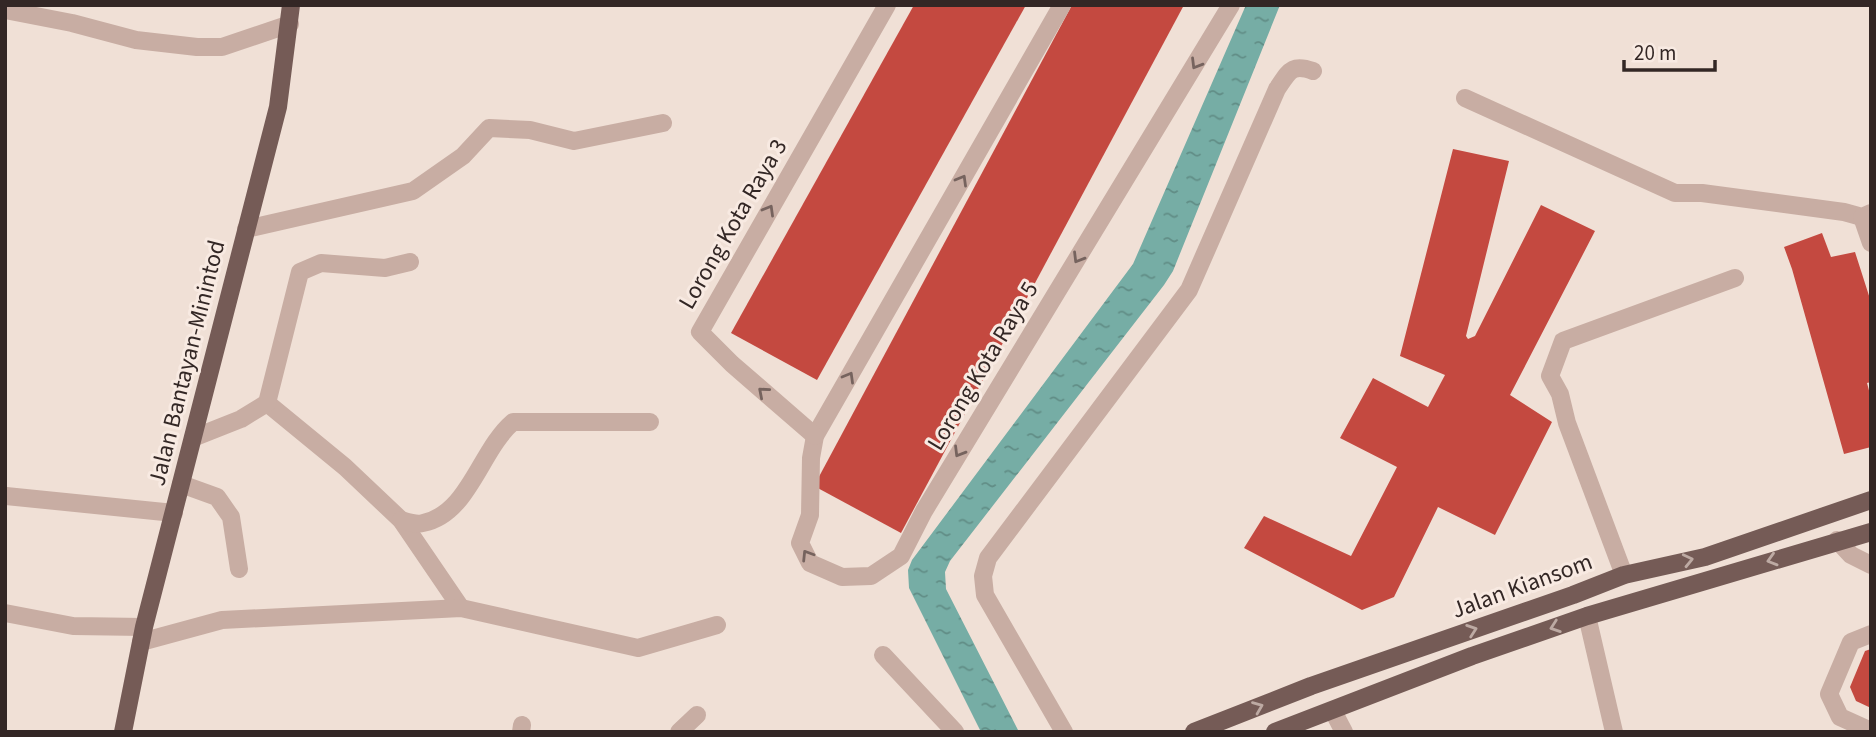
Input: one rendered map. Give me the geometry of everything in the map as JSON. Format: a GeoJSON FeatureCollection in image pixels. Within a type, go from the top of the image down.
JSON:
{"type":"FeatureCollection","features":[{"type":"Feature","properties":{"kind":"main road","name":"Jalan Bantayan-Minintod"},"geometry":{"type":"LineString","coordinates":[[123,732],[143,635],[278,107],[291,5]]}},
{"type":"Feature","properties":{"kind":"main road","name":"Jalan Kiansom"},"geometry":{"type":"LineString","coordinates":[[1194,732],[1311,685],[1624,575],[1705,557],[1871,499]]}},
{"type":"Feature","properties":{"kind":"main road","name":"Jalan Kiansom"},"geometry":{"type":"LineString","coordinates":[[1275,732],[1472,656],[1587,616],[1871,532]]}},
{"type":"Feature","properties":{"kind":"street","name":"Lorong Kota Raya 3"},"geometry":{"type":"LineString","coordinates":[[815,436],[732,364],[700,332],[887,5]]}},
{"type":"Feature","properties":{"kind":"street"},"geometry":{"type":"LineString","coordinates":[[815,436],[1062,5]]}},
{"type":"Feature","properties":{"kind":"street","name":"Lorong Kota Raya 5"},"geometry":{"type":"LineString","coordinates":[[815,436],[811,458],[810,515],[800,543],[810,563],[842,577],[871,576],[901,556],[924,511],[1231,5]]}},
{"type":"Feature","properties":{"kind":"street"},"geometry":{"type":"LineString","coordinates":[[5,10],[72,23],[136,40],[197,47],[222,47],[290,24]]}},
{"type":"Feature","properties":{"kind":"street"},"geometry":{"type":"LineString","coordinates":[[1064,732],[985,595],[984,576],[988,558],[1189,290],[1277,89],[1292,69],[1300,66],[1313,71]]}},
{"type":"Feature","properties":{"kind":"street"},"geometry":{"type":"LineString","coordinates":[[1465,98],[1675,193],[1702,193],[1866,215],[1871,243]]}},
{"type":"Feature","properties":{"kind":"street"},"geometry":{"type":"LineString","coordinates":[[246,229],[413,191],[463,156],[488,128],[530,130],[574,141],[663,123]]}},
{"type":"Feature","properties":{"kind":"street"},"geometry":{"type":"LineString","coordinates":[[193,438],[241,419],[267,403],[300,272],[321,263],[384,268],[410,262]]}},
{"type":"Feature","properties":{"kind":"street"},"geometry":{"type":"LineString","coordinates":[[1624,575],[1567,423],[1560,394],[1550,376],[1563,341],[1735,278]]}},
{"type":"Feature","properties":{"kind":"street"},"geometry":{"type":"LineString","coordinates":[[267,403],[345,467],[401,520],[461,608]]}},
{"type":"Feature","properties":{"kind":"street"},"geometry":{"type":"LineString","coordinates":[[401,520],[421,524],[438,517],[459,501],[500,433],[513,422],[650,422]]}},
{"type":"Feature","properties":{"kind":"street"},"geometry":{"type":"LineString","coordinates":[[181,484],[217,497],[231,517],[239,569]]}},
{"type":"Feature","properties":{"kind":"street"},"geometry":{"type":"LineString","coordinates":[[6,496],[174,513]]}},
{"type":"Feature","properties":{"kind":"street"},"geometry":{"type":"LineString","coordinates":[[1837,540],[1851,555],[1871,565]]}},
{"type":"Feature","properties":{"kind":"street"},"geometry":{"type":"LineString","coordinates":[[5,613],[73,626],[143,635],[222,620],[461,608],[638,648],[718,625]]}},
{"type":"Feature","properties":{"kind":"street"},"geometry":{"type":"LineString","coordinates":[[1587,616],[1614,732]]}},
{"type":"Feature","properties":{"kind":"street"},"geometry":{"type":"LineString","coordinates":[[1871,635],[1851,642],[1829,694],[1840,717],[1871,731]]}},
{"type":"Feature","properties":{"kind":"street"},"geometry":{"type":"LineString","coordinates":[[883,655],[955,732]]}},
{"type":"Feature","properties":{"kind":"street"},"geometry":{"type":"LineString","coordinates":[[1333,711],[1344,732]]}},
{"type":"Feature","properties":{"kind":"street"},"geometry":{"type":"LineString","coordinates":[[679,732],[697,715]]}},
{"type":"Feature","properties":{"kind":"water"},"geometry":{"type":"Polygon","coordinates":[[[1246,5],[1280,5],[1173,271],[950,561],[945,572],[946,589],[1019,732],[981,732],[909,588],[908,570],[912,560],[1133,264],[1246,5]]]}},
{"type":"Feature","properties":{"kind":"building"},"geometry":{"type":"Polygon","coordinates":[[[914,5],[1026,5],[817,380],[731,333],[914,5]]]}},
{"type":"Feature","properties":{"kind":"building"},"geometry":{"type":"Polygon","coordinates":[[[1072,5],[1184,5],[901,533],[814,486],[1072,5]]]}},
{"type":"Feature","properties":{"kind":"building"},"geometry":{"type":"Polygon","coordinates":[[[1453,149],[1509,161],[1466,336],[1468,339],[1475,336],[1541,205],[1595,231],[1510,395],[1552,422],[1495,535],[1438,507],[1394,597],[1362,610],[1244,548],[1264,516],[1351,556],[1397,467],[1340,438],[1373,378],[1428,407],[1445,375],[1400,356],[1453,149]]]}},
{"type":"Feature","properties":{"kind":"building"},"geometry":{"type":"Polygon","coordinates":[[[1822,233],[1831,257],[1855,252],[1871,302],[1871,382],[1867,383],[1871,398],[1871,447],[1844,454],[1784,247],[1822,233]]]}},
{"type":"Feature","properties":{"kind":"building"},"geometry":{"type":"Polygon","coordinates":[[[1871,649],[1871,708],[1856,701],[1850,687],[1865,651],[1871,649]]]}}]}
